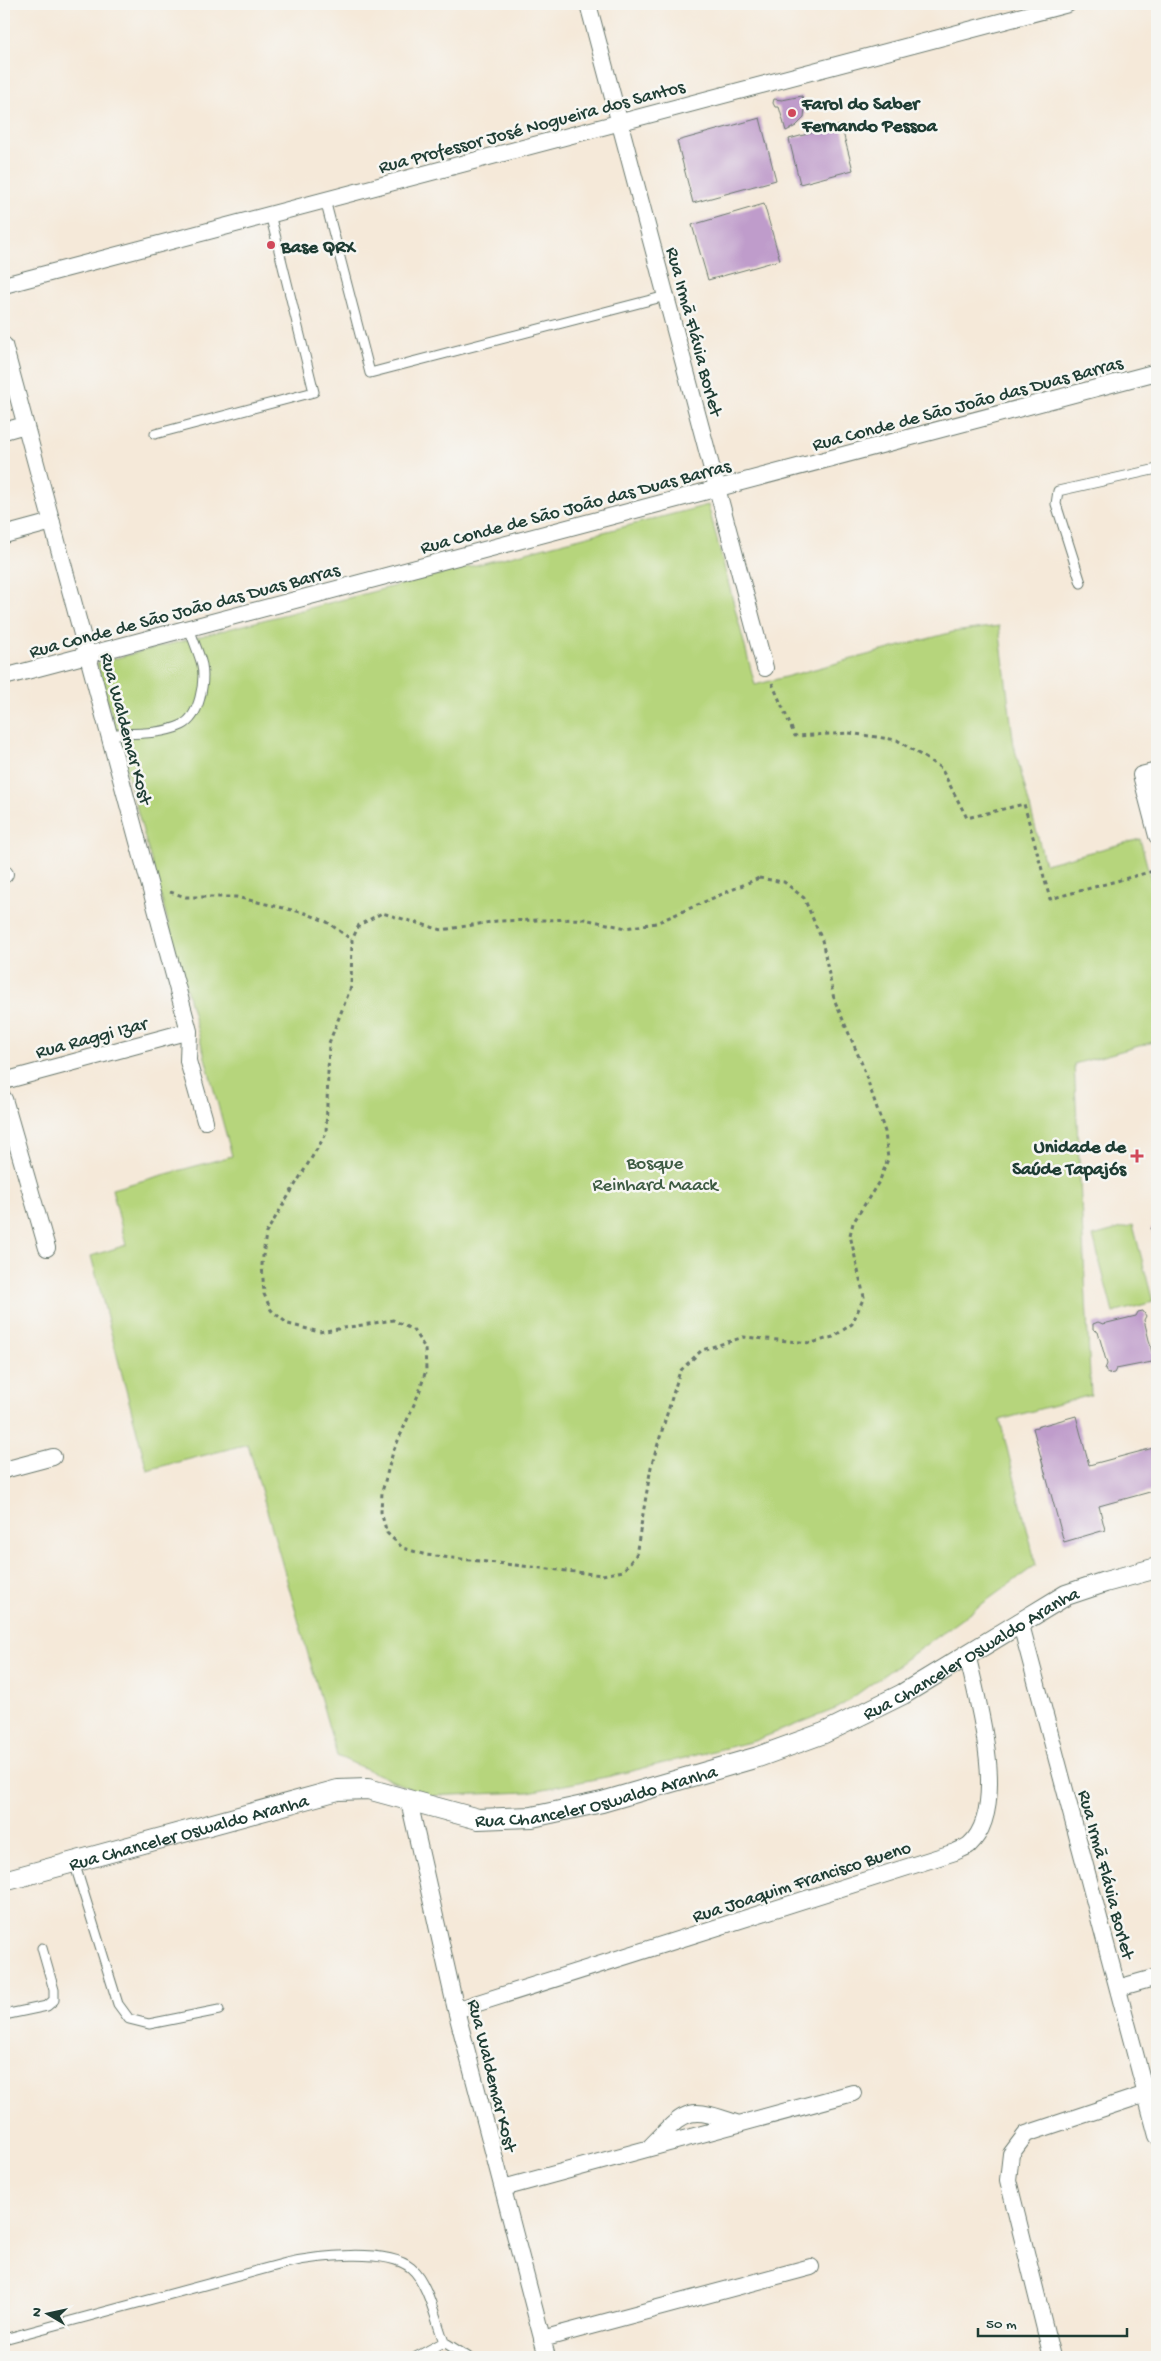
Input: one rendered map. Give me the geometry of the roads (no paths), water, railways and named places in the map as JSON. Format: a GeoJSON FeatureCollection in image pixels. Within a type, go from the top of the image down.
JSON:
{"type":"FeatureCollection","features":[{"type":"Feature","properties":{"kind":"street","name":"Rua Irmã Flávia Borlet"},"geometry":{"type":"LineString","coordinates":[[588,4],[765,668]]}},
{"type":"Feature","properties":{"kind":"street","name":"Rua Professor José Nogueira dos Santos"},"geometry":{"type":"LineString","coordinates":[[4,285],[1068,4]]}},
{"type":"Feature","properties":{"kind":"street","name":"Rua Waldemar Kost"},"geometry":{"type":"LineString","coordinates":[[4,345],[189,1031],[188,1061],[204,1121]]}},
{"type":"Feature","properties":{"kind":"street","name":"Rua Conde de São João das Duas Barras"},"geometry":{"type":"LineString","coordinates":[[4,677],[1157,372]]}},
{"type":"Feature","properties":{"kind":"street"},"geometry":{"type":"LineString","coordinates":[[4,431],[25,425]]}},
{"type":"Feature","properties":{"kind":"street"},"geometry":{"type":"LineString","coordinates":[[4,535],[52,522]]}},
{"type":"Feature","properties":{"kind":"street"},"geometry":{"type":"LineString","coordinates":[[1149,773],[1157,836]]}},
{"type":"Feature","properties":{"kind":"street","name":"Rua Raggi Izar"},"geometry":{"type":"LineString","coordinates":[[4,1081],[189,1031]]}},
{"type":"Feature","properties":{"kind":"street"},"geometry":{"type":"LineString","coordinates":[[4,1099],[47,1248]]}},
{"type":"Feature","properties":{"kind":"street"},"geometry":{"type":"LineString","coordinates":[[4,1470],[53,1457]]}},
{"type":"Feature","properties":{"kind":"street","name":"Rua Chanceler Oswaldo Aranha"},"geometry":{"type":"LineString","coordinates":[[4,1881],[338,1790],[368,1789],[478,1819],[523,1818],[568,1811],[789,1747],[868,1713],[1066,1595],[1157,1568]]}},
{"type":"Feature","properties":{"kind":"street","name":"Rua Irmã Flávia Borlet"},"geometry":{"type":"LineString","coordinates":[[1020,1621],[1157,2136]]}},
{"type":"Feature","properties":{"kind":"street","name":"Rua Joaquim Francisco Bueno"},"geometry":{"type":"LineString","coordinates":[[456,2010],[955,1852],[969,1845],[983,1820],[990,1777],[982,1720],[967,1654]]}},
{"type":"Feature","properties":{"kind":"street","name":"Rua Waldemar Kost"},"geometry":{"type":"LineString","coordinates":[[409,1801],[456,2010],[547,2357]]}},
{"type":"Feature","properties":{"kind":"street"},"geometry":{"type":"LineString","coordinates":[[1118,1988],[1157,1978]]}},
{"type":"Feature","properties":{"kind":"street"},"geometry":{"type":"LineString","coordinates":[[503,2188],[853,2093]]}},
{"type":"Feature","properties":{"kind":"street"},"geometry":{"type":"LineString","coordinates":[[1052,2357],[1008,2180],[1011,2154],[1026,2134],[1146,2094]]}},
{"type":"Feature","properties":{"kind":"street"},"geometry":{"type":"LineString","coordinates":[[648,2149],[673,2124],[693,2112],[705,2112],[739,2124]]}},
{"type":"Feature","properties":{"kind":"street"},"geometry":{"type":"LineString","coordinates":[[542,2339],[811,2267]]}},
{"type":"Feature","properties":{"kind":"lane"},"geometry":{"type":"LineString","coordinates":[[325,200],[370,373],[666,296]]}},
{"type":"Feature","properties":{"kind":"lane"},"geometry":{"type":"LineString","coordinates":[[155,434],[314,392],[270,214]]}},
{"type":"Feature","properties":{"kind":"lane"},"geometry":{"type":"LineString","coordinates":[[1081,583],[1056,504],[1058,491],[1157,469]]}},
{"type":"Feature","properties":{"kind":"lane"},"geometry":{"type":"LineString","coordinates":[[109,734],[152,732],[183,724],[192,718],[200,703],[202,666],[189,628]]}},
{"type":"Feature","properties":{"kind":"lane"},"geometry":{"type":"LineString","coordinates":[[74,1862],[118,2004],[130,2019],[149,2024],[219,2010]]}},
{"type":"Feature","properties":{"kind":"lane"},"geometry":{"type":"LineString","coordinates":[[4,2015],[47,2006],[54,2000],[54,1990],[42,1948]]}},
{"type":"Feature","properties":{"kind":"lane"},"geometry":{"type":"LineString","coordinates":[[4,2339],[286,2263],[312,2257],[339,2255],[394,2260],[411,2268],[422,2282],[444,2342],[468,2357]]}},
{"type":"Feature","properties":{"kind":"lane"},"geometry":{"type":"LineString","coordinates":[[416,2357],[444,2342]]}},
{"type":"Feature","properties":{"kind":"place","name":"Farol do Saber Fernando Pessoa"},"geometry":{"type":"Point","coordinates":[792,113]}},
{"type":"Feature","properties":{"kind":"place","name":"Base QRX"},"geometry":{"type":"Point","coordinates":[271,245]}},
{"type":"Feature","properties":{"kind":"place","name":"Unidade de Saúde Tapajós"},"geometry":{"type":"Point","coordinates":[1137,1156]}},
{"type":"Feature","properties":{"kind":"park label","name":"Bosque Reinhard Maack"},"geometry":{"type":"Point","coordinates":[655,1172]}}]}
